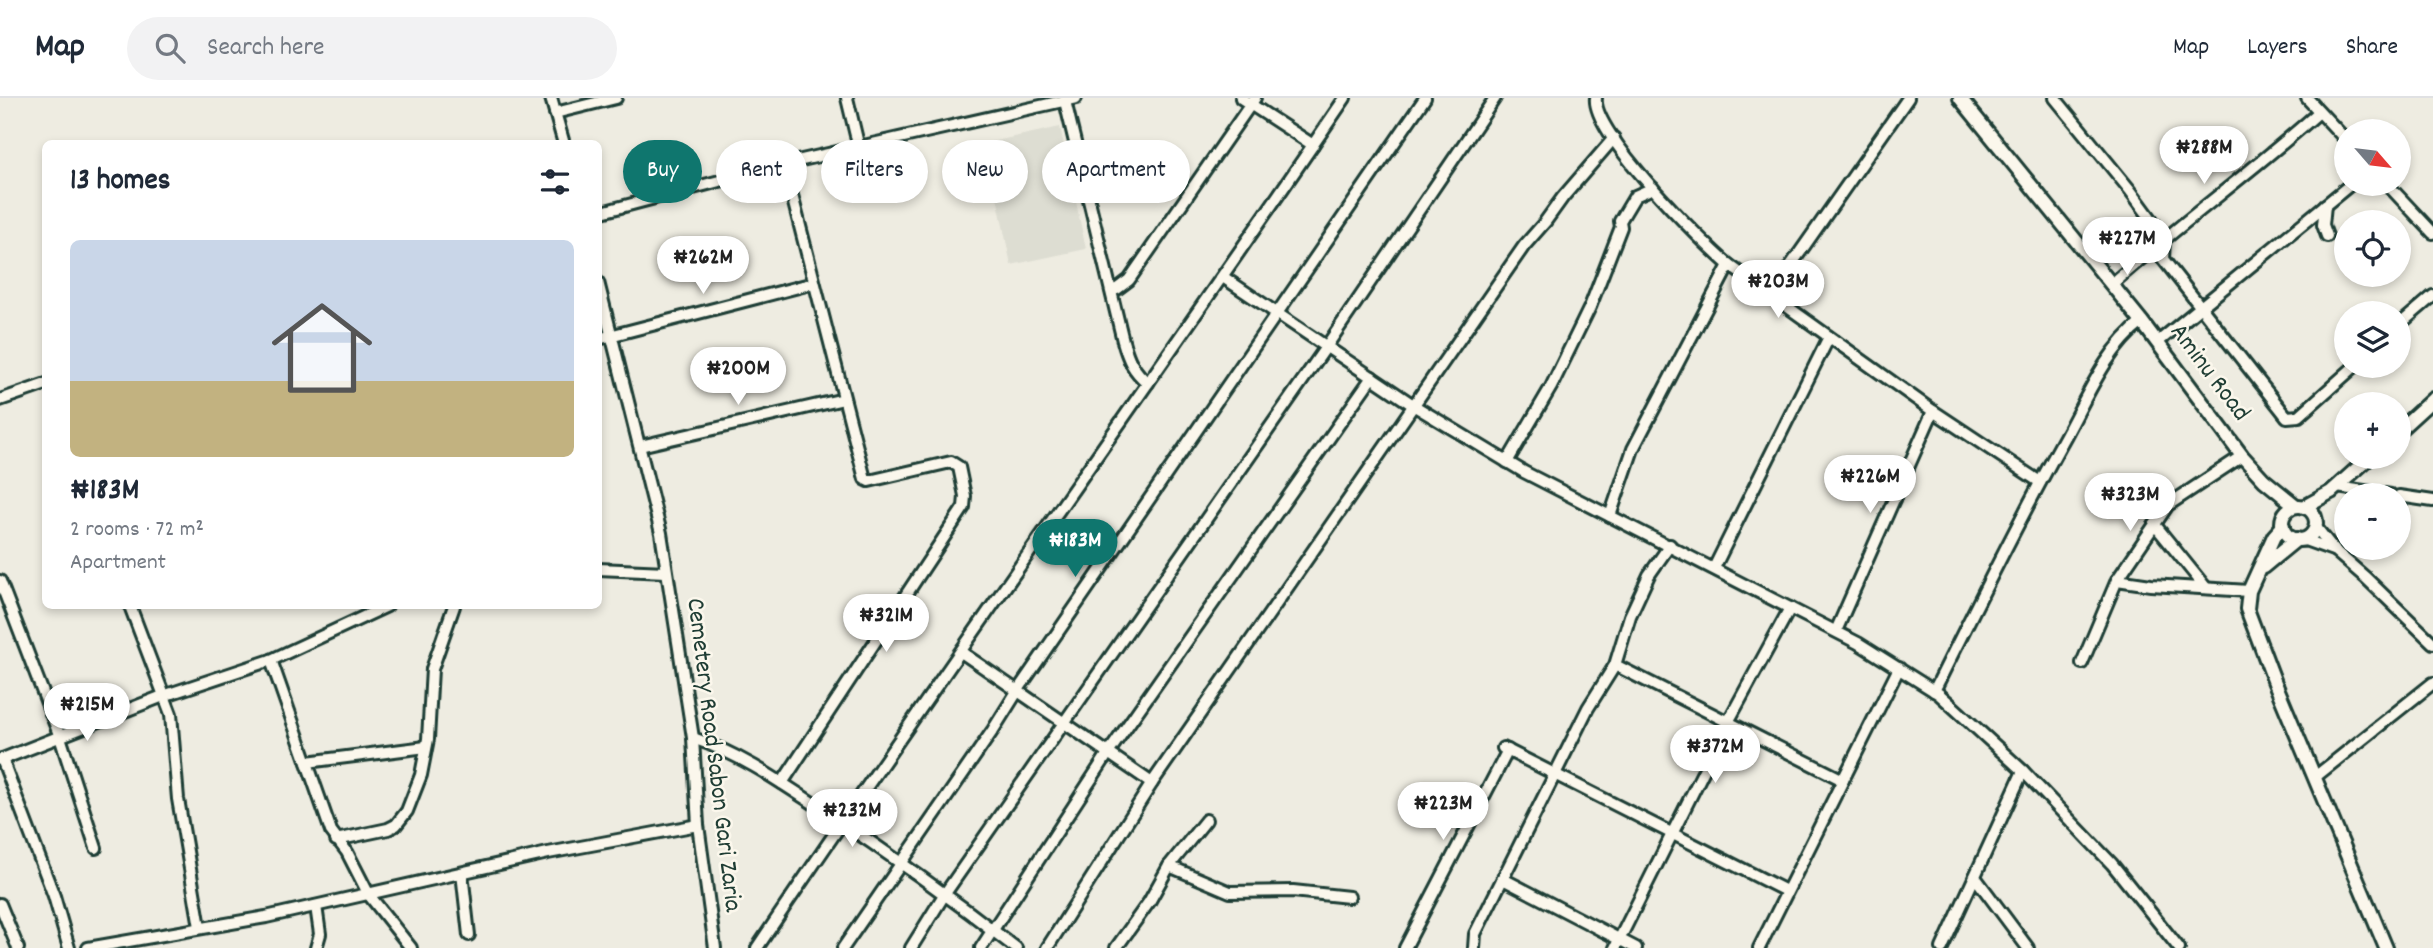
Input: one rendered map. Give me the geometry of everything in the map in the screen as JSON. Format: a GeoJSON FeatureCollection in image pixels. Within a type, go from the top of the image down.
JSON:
{"type":"FeatureCollection","features":[{"type":"Feature","properties":{"kind":"street"},"geometry":{"type":"LineString","coordinates":[[551,98],[563,140]]}},
{"type":"Feature","properties":{"kind":"street"},"geometry":{"type":"LineString","coordinates":[[555,113],[616,98]]}},
{"type":"Feature","properties":{"kind":"street"},"geometry":{"type":"LineString","coordinates":[[847,98],[857,140]]}},
{"type":"Feature","properties":{"kind":"street"},"geometry":{"type":"LineString","coordinates":[[757,948],[1345,98]]}},
{"type":"Feature","properties":{"kind":"street"},"geometry":{"type":"LineString","coordinates":[[843,948],[1426,98]]}},
{"type":"Feature","properties":{"kind":"street"},"geometry":{"type":"LineString","coordinates":[[911,948],[944,895],[1496,98]]}},
{"type":"Feature","properties":{"kind":"street"},"geometry":{"type":"LineString","coordinates":[[1596,98],[1598,116],[1614,138],[1653,188],[1702,242],[1770,295],[1933,411],[2040,482]]}},
{"type":"Feature","properties":{"kind":"street"},"geometry":{"type":"LineString","coordinates":[[1770,295],[1908,98]]}},
{"type":"Feature","properties":{"kind":"street","name":"Aminu Road"},"geometry":{"type":"LineString","coordinates":[[1960,98],[2158,342],[2242,456],[2264,480],[2300,507]]}},
{"type":"Feature","properties":{"kind":"street"},"geometry":{"type":"LineString","coordinates":[[2055,98],[2130,190],[2164,239],[2163,259],[2287,417],[2299,416],[2342,378]]}},
{"type":"Feature","properties":{"kind":"street"},"geometry":{"type":"LineString","coordinates":[[2307,98],[2334,127]]}},
{"type":"Feature","properties":{"kind":"street"},"geometry":{"type":"LineString","coordinates":[[894,140],[1071,99],[1127,355],[1136,374],[1148,383]]}},
{"type":"Feature","properties":{"kind":"street"},"geometry":{"type":"LineString","coordinates":[[1111,290],[1129,280],[1249,100],[1313,145]]}},
{"type":"Feature","properties":{"kind":"street"},"geometry":{"type":"LineString","coordinates":[[2112,284],[2319,111]]}},
{"type":"Feature","properties":{"kind":"street"},"geometry":{"type":"LineString","coordinates":[[1047,948],[1152,783],[1524,246],[1614,138]]}},
{"type":"Feature","properties":{"kind":"street"},"geometry":{"type":"LineString","coordinates":[[602,213],[716,182]]}},
{"type":"Feature","properties":{"kind":"street"},"geometry":{"type":"LineString","coordinates":[[1507,462],[1545,398],[1590,307],[1621,227],[1620,221],[1635,196],[1653,188]]}},
{"type":"Feature","properties":{"kind":"street"},"geometry":{"type":"LineString","coordinates":[[2158,342],[2336,196]]}},
{"type":"Feature","properties":{"kind":"street"},"geometry":{"type":"LineString","coordinates":[[2398,196],[2433,233]]}},
{"type":"Feature","properties":{"kind":"street"},"geometry":{"type":"LineString","coordinates":[[782,783],[964,508],[966,501],[959,467],[951,462],[869,481],[865,479],[794,203]]}},
{"type":"Feature","properties":{"kind":"street"},"geometry":{"type":"LineString","coordinates":[[2325,205],[2323,225],[2327,236]]}},
{"type":"Feature","properties":{"kind":"street"},"geometry":{"type":"LineString","coordinates":[[1610,516],[1633,449],[1729,265]]}},
{"type":"Feature","properties":{"kind":"street"},"geometry":{"type":"LineString","coordinates":[[1223,278],[1413,405],[1507,462],[1836,631],[1934,691],[2022,771],[2112,864],[2179,948]]}},
{"type":"Feature","properties":{"kind":"street"},"geometry":{"type":"LineString","coordinates":[[602,338],[814,283]]}},
{"type":"Feature","properties":{"kind":"street"},"geometry":{"type":"LineString","coordinates":[[2411,315],[2433,296]]}},
{"type":"Feature","properties":{"kind":"street","name":"Cemetery Road Sabon Gari Zaria"},"geometry":{"type":"LineString","coordinates":[[602,299],[661,533],[693,738],[698,825],[715,948]]}},
{"type":"Feature","properties":{"kind":"street"},"geometry":{"type":"LineString","coordinates":[[1934,691],[2040,482],[2108,357],[2125,335],[2142,322]]}},
{"type":"Feature","properties":{"kind":"street"},"geometry":{"type":"LineString","coordinates":[[1714,568],[1829,337]]}},
{"type":"Feature","properties":{"kind":"street"},"geometry":{"type":"LineString","coordinates":[[981,948],[1073,811],[1109,752],[1372,377]]}},
{"type":"Feature","properties":{"kind":"street"},"geometry":{"type":"LineString","coordinates":[[0,400],[42,385]]}},
{"type":"Feature","properties":{"kind":"street"},"geometry":{"type":"LineString","coordinates":[[2411,419],[2433,398]]}},
{"type":"Feature","properties":{"kind":"street"},"geometry":{"type":"LineString","coordinates":[[640,446],[844,399]]}},
{"type":"Feature","properties":{"kind":"street"},"geometry":{"type":"LineString","coordinates":[[1836,631],[1933,411]]}},
{"type":"Feature","properties":{"kind":"street"},"geometry":{"type":"LineString","coordinates":[[2082,663],[2117,580],[2168,505],[2242,456]]}},
{"type":"Feature","properties":{"kind":"street"},"geometry":{"type":"LineString","coordinates":[[2341,483],[2356,469]]}},
{"type":"Feature","properties":{"kind":"street"},"geometry":{"type":"LineString","coordinates":[[2264,480],[2288,535],[2334,551]]}},
{"type":"Feature","properties":{"kind":"street"},"geometry":{"type":"LineString","coordinates":[[2334,489],[2300,507],[2290,509],[2274,536],[2249,591],[2247,609],[2386,948]]}},
{"type":"Feature","properties":{"kind":"street"},"geometry":{"type":"LineString","coordinates":[[2260,569],[2300,539],[2311,534],[2315,521],[2334,489]]}},
{"type":"Feature","properties":{"kind":"street"},"geometry":{"type":"LineString","coordinates":[[2411,498],[2433,501]]}},
{"type":"Feature","properties":{"kind":"street"},"geometry":{"type":"LineString","coordinates":[[2300,507],[2315,521],[2334,550]]}},
{"type":"Feature","properties":{"kind":"street"},"geometry":{"type":"LineString","coordinates":[[2155,525],[2206,588]]}},
{"type":"Feature","properties":{"kind":"street"},"geometry":{"type":"LineString","coordinates":[[1474,948],[1475,934],[1588,708],[1615,665],[1630,616],[1649,575],[1670,545]]}},
{"type":"Feature","properties":{"kind":"street"},"geometry":{"type":"LineString","coordinates":[[2346,560],[2433,643]]}},
{"type":"Feature","properties":{"kind":"street"},"geometry":{"type":"LineString","coordinates":[[602,569],[666,572]]}},
{"type":"Feature","properties":{"kind":"street"},"geometry":{"type":"LineString","coordinates":[[2117,580],[2249,591]]}},
{"type":"Feature","properties":{"kind":"street"},"geometry":{"type":"LineString","coordinates":[[0,581],[60,737],[96,848]]}},
{"type":"Feature","properties":{"kind":"street"},"geometry":{"type":"LineString","coordinates":[[1617,944],[1728,722],[1790,608]]}},
{"type":"Feature","properties":{"kind":"street"},"geometry":{"type":"LineString","coordinates":[[131,609],[171,714],[178,799],[200,927]]}},
{"type":"Feature","properties":{"kind":"street"},"geometry":{"type":"LineString","coordinates":[[69,948],[54,897],[1,759],[163,696],[271,660],[381,609]]}},
{"type":"Feature","properties":{"kind":"street"},"geometry":{"type":"LineString","coordinates":[[336,840],[388,829],[401,820],[407,811],[421,775],[426,747],[432,669],[453,609]]}},
{"type":"Feature","properties":{"kind":"street"},"geometry":{"type":"LineString","coordinates":[[961,652],[1152,783]]}},
{"type":"Feature","properties":{"kind":"street"},"geometry":{"type":"LineString","coordinates":[[271,660],[336,840],[347,852],[369,895],[411,948]]}},
{"type":"Feature","properties":{"kind":"street"},"geometry":{"type":"LineString","coordinates":[[1615,665],[1843,780]]}},
{"type":"Feature","properties":{"kind":"street"},"geometry":{"type":"LineString","coordinates":[[1759,948],[1899,668]]}},
{"type":"Feature","properties":{"kind":"street"},"geometry":{"type":"LineString","coordinates":[[2315,777],[2433,683]]}},
{"type":"Feature","properties":{"kind":"street"},"geometry":{"type":"LineString","coordinates":[[693,738],[733,754],[842,822],[1016,948]]}},
{"type":"Feature","properties":{"kind":"street"},"geometry":{"type":"LineString","coordinates":[[307,762],[426,747]]}},
{"type":"Feature","properties":{"kind":"street"},"geometry":{"type":"LineString","coordinates":[[1405,948],[1505,749],[1786,891]]}},
{"type":"Feature","properties":{"kind":"street"},"geometry":{"type":"LineString","coordinates":[[1942,948],[2022,771]]}},
{"type":"Feature","properties":{"kind":"street"},"geometry":{"type":"LineString","coordinates":[[1116,948],[1149,902],[1169,866],[1206,821]]}},
{"type":"Feature","properties":{"kind":"street"},"geometry":{"type":"LineString","coordinates":[[88,948],[316,906],[548,853],[698,825]]}},
{"type":"Feature","properties":{"kind":"street"},"geometry":{"type":"LineString","coordinates":[[1169,866],[1230,892],[1293,891],[1349,897]]}},
{"type":"Feature","properties":{"kind":"street"},"geometry":{"type":"LineString","coordinates":[[463,873],[469,935]]}},
{"type":"Feature","properties":{"kind":"street"},"geometry":{"type":"LineString","coordinates":[[1975,877],[2028,948]]}},
{"type":"Feature","properties":{"kind":"street"},"geometry":{"type":"LineString","coordinates":[[1503,880],[1617,944],[1636,948]]}},
{"type":"Feature","properties":{"kind":"street"},"geometry":{"type":"LineString","coordinates":[[0,904],[18,948]]}},
{"type":"Feature","properties":{"kind":"street"},"geometry":{"type":"LineString","coordinates":[[316,906],[320,934],[316,948]]}},
{"type":"Feature","properties":{"kind":"shaded area"},"geometry":{"type":"Polygon","coordinates":[[[1060,127],[1063,140],[1042,140],[1042,203],[1076,203],[1086,249],[1011,265],[998,203],[1028,203],[1028,140],[1000,140],[1060,127]]]}}]}
